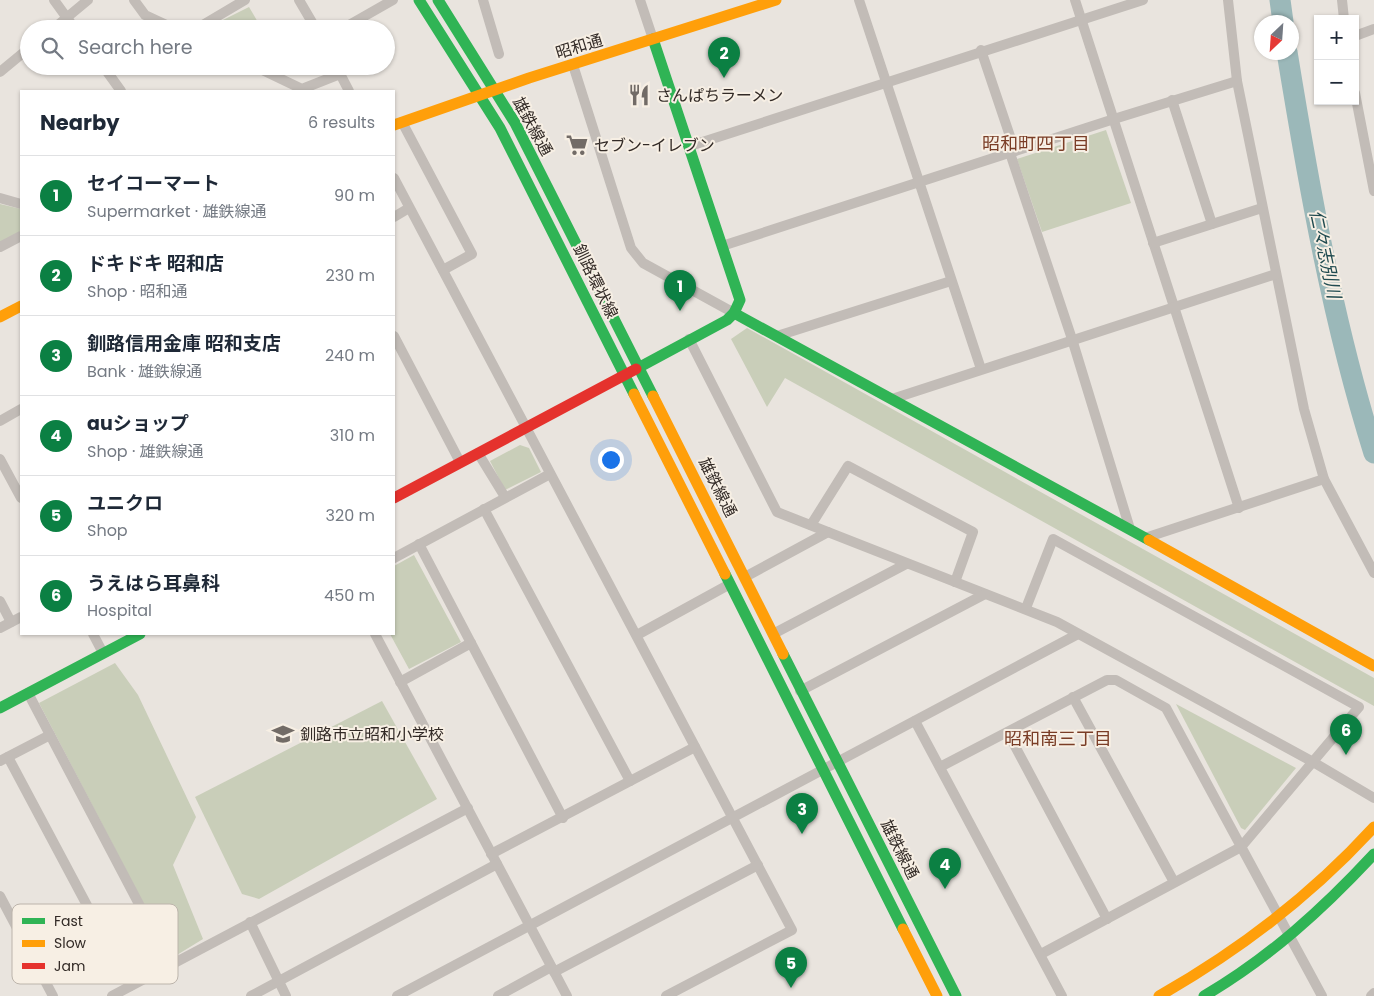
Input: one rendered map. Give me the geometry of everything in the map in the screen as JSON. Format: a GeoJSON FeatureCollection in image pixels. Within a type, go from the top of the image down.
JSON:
{"type":"FeatureCollection","features":[{"type":"Feature","properties":{"kind":"street"},"geometry":{"type":"LineString","coordinates":[[54,0],[67,18]]}},
{"type":"Feature","properties":{"kind":"street"},"geometry":{"type":"LineString","coordinates":[[64,20],[88,0]]}},
{"type":"Feature","properties":{"kind":"street"},"geometry":{"type":"LineString","coordinates":[[134,0],[145,15],[156,20]]}},
{"type":"Feature","properties":{"kind":"street"},"geometry":{"type":"LineString","coordinates":[[211,20],[244,0]]}},
{"type":"Feature","properties":{"kind":"street"},"geometry":{"type":"LineString","coordinates":[[299,0],[311,20]]}},
{"type":"Feature","properties":{"kind":"street"},"geometry":{"type":"LineString","coordinates":[[358,20],[393,0]]}},
{"type":"Feature","properties":{"kind":"street","name":"釧路環状線"},"geometry":{"type":"LineString","coordinates":[[419,0],[500,128],[730,584]]}},
{"type":"Feature","properties":{"kind":"street","name":"雄鉄線通"},"geometry":{"type":"LineString","coordinates":[[438,0],[515,123],[745,577],[800,691],[838,761],[956,996]]}},
{"type":"Feature","properties":{"kind":"street"},"geometry":{"type":"LineString","coordinates":[[483,0],[500,54]]}},
{"type":"Feature","properties":{"kind":"street"},"geometry":{"type":"LineString","coordinates":[[395,497],[727,320],[734,313],[740,300],[640,0]]}},
{"type":"Feature","properties":{"kind":"street","name":"昭和通"},"geometry":{"type":"LineString","coordinates":[[398,124],[494,90],[776,0]]}},
{"type":"Feature","properties":{"kind":"street"},"geometry":{"type":"LineString","coordinates":[[860,0],[981,369]]}},
{"type":"Feature","properties":{"kind":"street"},"geometry":{"type":"LineString","coordinates":[[1074,0],[1114,118],[1239,508]]}},
{"type":"Feature","properties":{"kind":"street"},"geometry":{"type":"LineString","coordinates":[[690,146],[981,50],[1143,0]]}},
{"type":"Feature","properties":{"kind":"street"},"geometry":{"type":"LineString","coordinates":[[1228,0],[1237,81],[1304,409],[1324,479],[1374,573]]}},
{"type":"Feature","properties":{"kind":"street"},"geometry":{"type":"LineString","coordinates":[[1342,0],[1344,15]]}},
{"type":"Feature","properties":{"kind":"street"},"geometry":{"type":"LineString","coordinates":[[1359,35],[1374,30]]}},
{"type":"Feature","properties":{"kind":"street"},"geometry":{"type":"LineString","coordinates":[[981,50],[1130,529]]}},
{"type":"Feature","properties":{"kind":"street"},"geometry":{"type":"LineString","coordinates":[[0,72],[20,55]]}},
{"type":"Feature","properties":{"kind":"street"},"geometry":{"type":"LineString","coordinates":[[573,65],[631,248],[643,263],[1130,529],[1374,666]]}},
{"type":"Feature","properties":{"kind":"street"},"geometry":{"type":"LineString","coordinates":[[109,75],[120,90]]}},
{"type":"Feature","properties":{"kind":"street"},"geometry":{"type":"LineString","coordinates":[[272,75],[302,90],[329,75]]}},
{"type":"Feature","properties":{"kind":"street"},"geometry":{"type":"LineString","coordinates":[[341,75],[348,90]]}},
{"type":"Feature","properties":{"kind":"street"},"geometry":{"type":"LineString","coordinates":[[722,246],[1114,118],[1237,81]]}},
{"type":"Feature","properties":{"kind":"street"},"geometry":{"type":"LineString","coordinates":[[1172,100],[1212,224]]}},
{"type":"Feature","properties":{"kind":"street"},"geometry":{"type":"LineString","coordinates":[[1358,105],[1369,142],[1374,191]]}},
{"type":"Feature","properties":{"kind":"street"},"geometry":{"type":"LineString","coordinates":[[398,124],[472,254],[443,270]]}},
{"type":"Feature","properties":{"kind":"street"},"geometry":{"type":"LineString","coordinates":[[395,180],[792,930],[666,996]]}},
{"type":"Feature","properties":{"kind":"street"},"geometry":{"type":"LineString","coordinates":[[0,198],[20,204]]}},
{"type":"Feature","properties":{"kind":"street"},"geometry":{"type":"LineString","coordinates":[[395,216],[410,208]]}},
{"type":"Feature","properties":{"kind":"street"},"geometry":{"type":"LineString","coordinates":[[1153,243],[1262,208]]}},
{"type":"Feature","properties":{"kind":"street"},"geometry":{"type":"LineString","coordinates":[[0,247],[20,237]]}},
{"type":"Feature","properties":{"kind":"street"},"geometry":{"type":"LineString","coordinates":[[892,400],[1072,339],[1276,274]]}},
{"type":"Feature","properties":{"kind":"street"},"geometry":{"type":"LineString","coordinates":[[777,336],[951,281]]}},
{"type":"Feature","properties":{"kind":"street"},"geometry":{"type":"LineString","coordinates":[[0,317],[20,307]]}},
{"type":"Feature","properties":{"kind":"street"},"geometry":{"type":"LineString","coordinates":[[395,338],[460,462]]}},
{"type":"Feature","properties":{"kind":"street"},"geometry":{"type":"LineString","coordinates":[[689,339],[778,512],[906,564],[1026,608],[1078,634],[1313,762],[1374,798]]}},
{"type":"Feature","properties":{"kind":"street"},"geometry":{"type":"LineString","coordinates":[[0,421],[20,410]]}},
{"type":"Feature","properties":{"kind":"street"},"geometry":{"type":"LineString","coordinates":[[478,453],[505,497]]}},
{"type":"Feature","properties":{"kind":"street"},"geometry":{"type":"LineString","coordinates":[[0,459],[20,496]]}},
{"type":"Feature","properties":{"kind":"street"},"geometry":{"type":"LineString","coordinates":[[811,526],[848,466],[973,532],[955,582]]}},
{"type":"Feature","properties":{"kind":"street"},"geometry":{"type":"LineString","coordinates":[[395,557],[550,474]]}},
{"type":"Feature","properties":{"kind":"street"},"geometry":{"type":"LineString","coordinates":[[1145,538],[1324,479]]}},
{"type":"Feature","properties":{"kind":"street"},"geometry":{"type":"LineString","coordinates":[[484,509],[630,782]]}},
{"type":"Feature","properties":{"kind":"street"},"geometry":{"type":"LineString","coordinates":[[745,577],[828,532]]}},
{"type":"Feature","properties":{"kind":"street"},"geometry":{"type":"LineString","coordinates":[[1026,608],[1053,539],[1359,707],[1241,847],[1041,954]]}},
{"type":"Feature","properties":{"kind":"street"},"geometry":{"type":"LineString","coordinates":[[419,544],[563,818]]}},
{"type":"Feature","properties":{"kind":"street"},"geometry":{"type":"LineString","coordinates":[[773,634],[906,564]]}},
{"type":"Feature","properties":{"kind":"street"},"geometry":{"type":"LineString","coordinates":[[636,635],[730,584]]}},
{"type":"Feature","properties":{"kind":"street","name":"雄鉄線通"},"geometry":{"type":"LineString","coordinates":[[730,584],[937,996]]}},
{"type":"Feature","properties":{"kind":"street"},"geometry":{"type":"LineString","coordinates":[[800,691],[985,594]]}},
{"type":"Feature","properties":{"kind":"street"},"geometry":{"type":"LineString","coordinates":[[0,602],[11,622]]}},
{"type":"Feature","properties":{"kind":"street"},"geometry":{"type":"LineString","coordinates":[[0,628],[20,617]]}},
{"type":"Feature","properties":{"kind":"street"},"geometry":{"type":"LineString","coordinates":[[397,996],[1078,634]]}},
{"type":"Feature","properties":{"kind":"street"},"geometry":{"type":"LineString","coordinates":[[94,635],[103,653]]}},
{"type":"Feature","properties":{"kind":"street"},"geometry":{"type":"LineString","coordinates":[[0,708],[138,635]]}},
{"type":"Feature","properties":{"kind":"street"},"geometry":{"type":"LineString","coordinates":[[376,635],[567,996]]}},
{"type":"Feature","properties":{"kind":"street"},"geometry":{"type":"LineString","coordinates":[[400,682],[472,643]]}},
{"type":"Feature","properties":{"kind":"street"},"geometry":{"type":"LineString","coordinates":[[940,767],[1107,680],[1116,680],[1166,708],[1241,847],[1281,916],[1322,996]]}},
{"type":"Feature","properties":{"kind":"street"},"geometry":{"type":"LineString","coordinates":[[28,693],[139,904]]}},
{"type":"Feature","properties":{"kind":"street"},"geometry":{"type":"LineString","coordinates":[[1073,697],[1174,882]]}},
{"type":"Feature","properties":{"kind":"street"},"geometry":{"type":"LineString","coordinates":[[915,721],[1062,996]]}},
{"type":"Feature","properties":{"kind":"street"},"geometry":{"type":"LineString","coordinates":[[1008,732],[1107,919]]}},
{"type":"Feature","properties":{"kind":"street"},"geometry":{"type":"LineString","coordinates":[[50,735],[4,759],[84,904]]}},
{"type":"Feature","properties":{"kind":"street"},"geometry":{"type":"LineString","coordinates":[[491,854],[563,818],[695,747]]}},
{"type":"Feature","properties":{"kind":"street"},"geometry":{"type":"LineString","coordinates":[[178,961],[468,808]]}},
{"type":"Feature","properties":{"kind":"street"},"geometry":{"type":"LineString","coordinates":[[1159,996],[1228,957],[1281,916],[1335,869],[1374,827]]}},
{"type":"Feature","properties":{"kind":"street"},"geometry":{"type":"LineString","coordinates":[[1204,996],[1236,976],[1291,936],[1374,854]]}},
{"type":"Feature","properties":{"kind":"street"},"geometry":{"type":"LineString","coordinates":[[251,996],[497,864]]}},
{"type":"Feature","properties":{"kind":"street"},"geometry":{"type":"LineString","coordinates":[[498,996],[514,992],[553,970],[758,865]]}},
{"type":"Feature","properties":{"kind":"street"},"geometry":{"type":"LineString","coordinates":[[0,896],[12,919]]}},
{"type":"Feature","properties":{"kind":"street"},"geometry":{"type":"LineString","coordinates":[[250,922],[286,996]]}},
{"type":"Feature","properties":{"kind":"street"},"geometry":{"type":"LineString","coordinates":[[47,984],[53,996]]}},
{"type":"Feature","properties":{"kind":"street"},"geometry":{"type":"LineString","coordinates":[[112,996],[134,984]]}},
{"type":"Feature","properties":{"kind":"green space"},"geometry":{"type":"Polygon","coordinates":[[[249,7],[257,20],[223,20],[249,7]]]}},
{"type":"Feature","properties":{"kind":"green space"},"geometry":{"type":"Polygon","coordinates":[[[1106,130],[1131,203],[1042,232],[1017,159],[1106,130]]]}},
{"type":"Feature","properties":{"kind":"green space"},"geometry":{"type":"Polygon","coordinates":[[[0,204],[20,209],[20,232],[0,243],[0,204]]]}},
{"type":"Feature","properties":{"kind":"green space"},"geometry":{"type":"Polygon","coordinates":[[[747,328],[1374,678],[1374,706],[785,378],[767,407],[731,339],[747,328]]]}},
{"type":"Feature","properties":{"kind":"green space"},"geometry":{"type":"Polygon","coordinates":[[[520,445],[529,448],[541,472],[505,490],[490,461],[520,445]]]}},
{"type":"Feature","properties":{"kind":"green space"},"geometry":{"type":"Polygon","coordinates":[[[414,555],[461,642],[409,669],[391,635],[395,635],[395,565],[414,555]]]}},
{"type":"Feature","properties":{"kind":"green space"},"geometry":{"type":"Polygon","coordinates":[[[115,663],[138,695],[196,817],[173,865],[203,939],[178,954],[178,904],[144,904],[39,703],[115,663]]]}},
{"type":"Feature","properties":{"kind":"green space"},"geometry":{"type":"Polygon","coordinates":[[[382,701],[437,799],[259,899],[242,894],[195,797],[382,701]]]}},
{"type":"Feature","properties":{"kind":"green space"},"geometry":{"type":"Polygon","coordinates":[[[1176,704],[1296,768],[1245,830],[1241,828],[1176,704]]]}},
{"type":"Feature","properties":{"kind":"waterway","name":"仁々志別川"},"geometry":{"type":"LineString","coordinates":[[1280,0],[1282,15]]}},
{"type":"Feature","properties":{"kind":"waterway","name":"仁々志別川"},"geometry":{"type":"LineString","coordinates":[[1288,60],[1313,204],[1334,305],[1359,404],[1374,453]]}},
{"type":"Feature","properties":{"kind":"traffic: fast"},"geometry":{"type":"LineString","coordinates":[[419,0],[500,128],[634,394]]}},
{"type":"Feature","properties":{"kind":"traffic: fast"},"geometry":{"type":"LineString","coordinates":[[438,0],[515,123],[653,396]]}},
{"type":"Feature","properties":{"kind":"traffic: fast"},"geometry":{"type":"LineString","coordinates":[[636,369],[727,320],[734,313],[740,300],[653,39]]}},
{"type":"Feature","properties":{"kind":"traffic: fast"},"geometry":{"type":"LineString","coordinates":[[734,313],[1149,540]]}},
{"type":"Feature","properties":{"kind":"traffic: fast"},"geometry":{"type":"LineString","coordinates":[[725,574],[903,929]]}},
{"type":"Feature","properties":{"kind":"traffic: fast"},"geometry":{"type":"LineString","coordinates":[[0,708],[138,635]]}},
{"type":"Feature","properties":{"kind":"traffic: fast"},"geometry":{"type":"LineString","coordinates":[[783,654],[956,996]]}},
{"type":"Feature","properties":{"kind":"traffic: fast"},"geometry":{"type":"LineString","coordinates":[[1204,996],[1251,966],[1273,949],[1315,913],[1374,854]]}},
{"type":"Feature","properties":{"kind":"traffic: slow"},"geometry":{"type":"LineString","coordinates":[[395,125],[529,78],[776,0]]}},
{"type":"Feature","properties":{"kind":"traffic: slow"},"geometry":{"type":"LineString","coordinates":[[0,317],[20,307]]}},
{"type":"Feature","properties":{"kind":"traffic: slow"},"geometry":{"type":"LineString","coordinates":[[634,394],[725,574]]}},
{"type":"Feature","properties":{"kind":"traffic: slow"},"geometry":{"type":"LineString","coordinates":[[653,396],[783,654]]}},
{"type":"Feature","properties":{"kind":"traffic: slow"},"geometry":{"type":"LineString","coordinates":[[1149,540],[1374,666]]}},
{"type":"Feature","properties":{"kind":"traffic: slow"},"geometry":{"type":"LineString","coordinates":[[1159,996],[1246,941],[1300,899],[1374,827]]}},
{"type":"Feature","properties":{"kind":"traffic: slow"},"geometry":{"type":"LineString","coordinates":[[903,929],[937,996]]}},
{"type":"Feature","properties":{"kind":"traffic: jam"},"geometry":{"type":"LineString","coordinates":[[395,497],[636,369]]}},
{"type":"Feature","properties":{"kind":"place","name":"ドキドキ 昭和店"},"geometry":{"type":"Point","coordinates":[724,78]}},
{"type":"Feature","properties":{"kind":"place","name":"さんぱちラーメン"},"geometry":{"type":"Point","coordinates":[639,95]}},
{"type":"Feature","properties":{"kind":"place","name":"セブン-イレブン"},"geometry":{"type":"Point","coordinates":[577,145]}},
{"type":"Feature","properties":{"kind":"place","name":"セイコーマート"},"geometry":{"type":"Point","coordinates":[680,311]}},
{"type":"Feature","properties":{"kind":"place","name":"釧路市立昭和小学校"},"geometry":{"type":"Point","coordinates":[283,734]}},
{"type":"Feature","properties":{"kind":"place","name":"うえはら耳鼻科"},"geometry":{"type":"Point","coordinates":[1346,755]}},
{"type":"Feature","properties":{"kind":"place","name":"釧路信用金庫 昭和支店"},"geometry":{"type":"Point","coordinates":[802,834]}},
{"type":"Feature","properties":{"kind":"place","name":"auショップ"},"geometry":{"type":"Point","coordinates":[945,889]}},
{"type":"Feature","properties":{"kind":"place","name":"ユニクロ"},"geometry":{"type":"Point","coordinates":[791,988]}},
{"type":"Feature","properties":{"kind":"district","name":"昭和町四丁目"},"geometry":{"type":"Point","coordinates":[1036,144]}},
{"type":"Feature","properties":{"kind":"district","name":"昭和南三丁目"},"geometry":{"type":"Point","coordinates":[1058,739]}}]}
